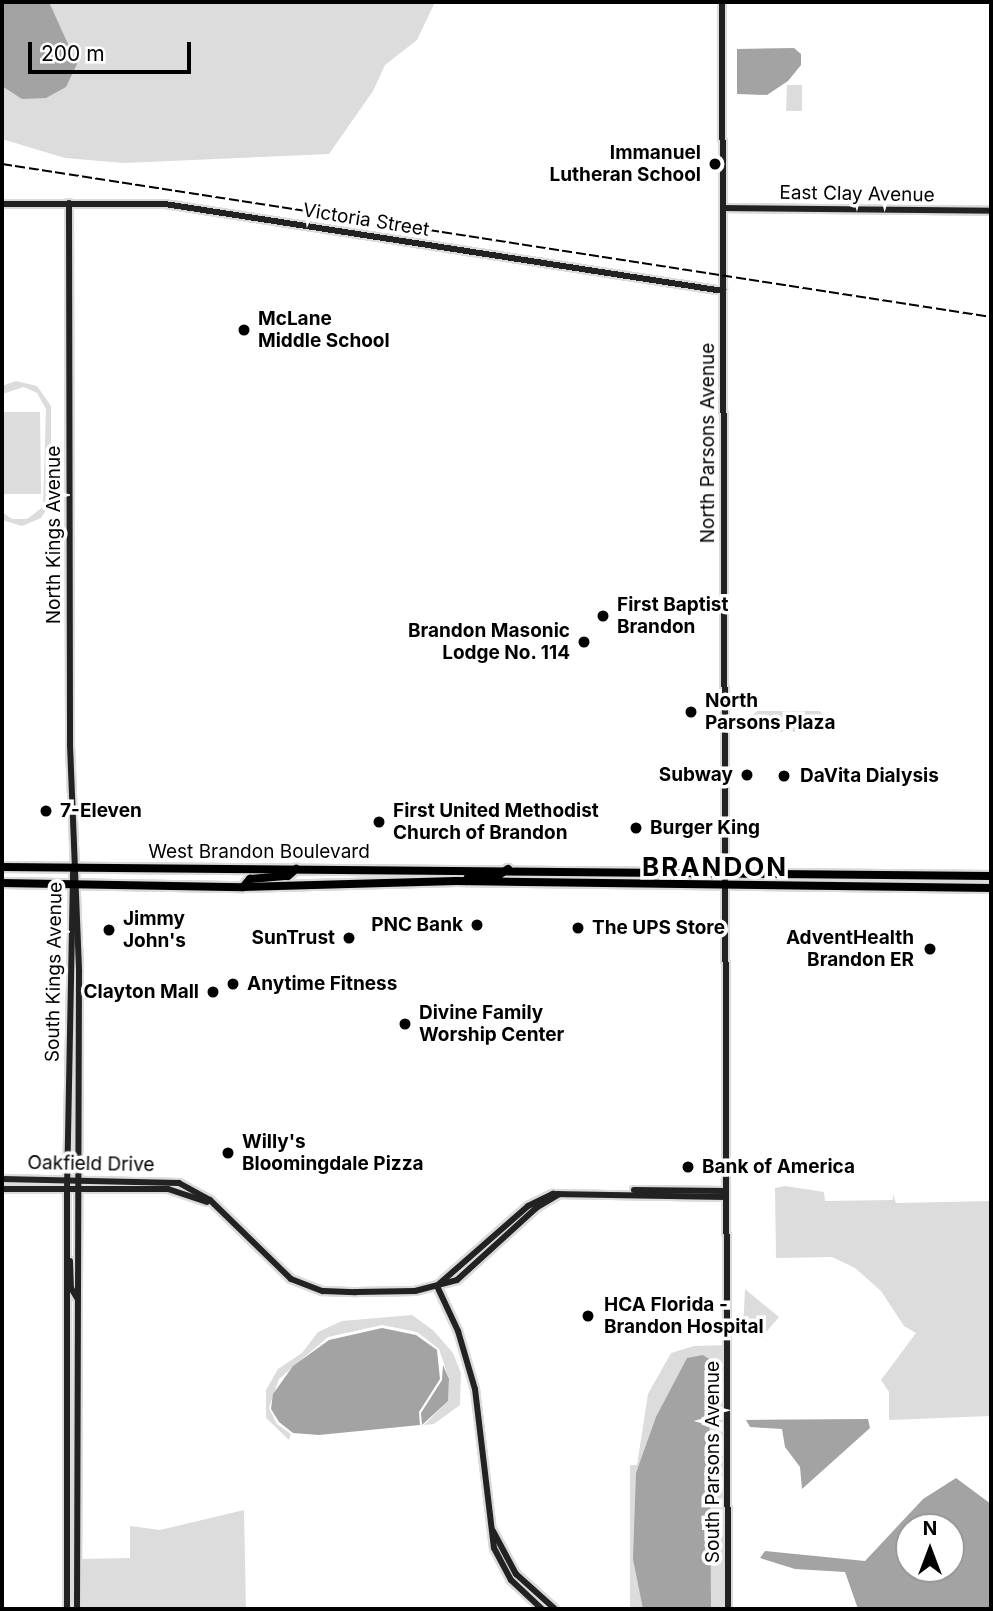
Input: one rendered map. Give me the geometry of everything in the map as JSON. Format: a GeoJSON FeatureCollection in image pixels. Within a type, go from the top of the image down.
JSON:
{"type":"FeatureCollection","features":[{"type":"Feature","properties":{"kind":"highway","name":"West Brandon Boulevard"},"geometry":{"type":"LineString","coordinates":[[2,867],[545,869],[991,876]]}},
{"type":"Feature","properties":{"kind":"highway"},"geometry":{"type":"LineString","coordinates":[[243,887],[250,879],[288,876],[296,869]]}},
{"type":"Feature","properties":{"kind":"highway"},"geometry":{"type":"LineString","coordinates":[[466,881],[469,875],[499,875],[508,869]]}},
{"type":"Feature","properties":{"kind":"highway"},"geometry":{"type":"LineString","coordinates":[[509,881],[514,874],[539,874],[545,869]]}},
{"type":"Feature","properties":{"kind":"highway","name":"West Brandon Boulevard"},"geometry":{"type":"LineString","coordinates":[[2,883],[243,887],[509,881],[991,888]]}},
{"type":"Feature","properties":{"kind":"street","name":"North Parsons Avenue"},"geometry":{"type":"LineString","coordinates":[[722,2],[726,884]]}},
{"type":"Feature","properties":{"kind":"street","name":"North Kings Avenue"},"geometry":{"type":"LineString","coordinates":[[69,203],[73,867]]}},
{"type":"Feature","properties":{"kind":"street","name":"Victoria Street"},"geometry":{"type":"LineString","coordinates":[[2,204],[165,204],[723,291]]}},
{"type":"Feature","properties":{"kind":"street","name":"East Clay Avenue"},"geometry":{"type":"LineString","coordinates":[[723,208],[991,211]]}},
{"type":"Feature","properties":{"kind":"street","name":"South Kings Avenue"},"geometry":{"type":"LineString","coordinates":[[73,867],[78,1179],[77,1609]]}},
{"type":"Feature","properties":{"kind":"street","name":"South Kings Avenue"},"geometry":{"type":"LineString","coordinates":[[67,1609],[67,1179],[74,883]]}},
{"type":"Feature","properties":{"kind":"street","name":"South Parsons Avenue"},"geometry":{"type":"LineString","coordinates":[[726,884],[729,1609]]}},
{"type":"Feature","properties":{"kind":"street","name":"Oakfield Drive"},"geometry":{"type":"LineString","coordinates":[[2,1179],[167,1181],[191,1188],[216,1205],[275,1268],[300,1284],[356,1292],[406,1292],[437,1286],[463,1275],[492,1244],[536,1208],[559,1194],[726,1194]]}},
{"type":"Feature","properties":{"kind":"street","name":"Oakfield Drive"},"geometry":{"type":"LineString","coordinates":[[2,1189],[175,1189],[216,1205]]}},
{"type":"Feature","properties":{"kind":"street"},"geometry":{"type":"LineString","coordinates":[[67,1228],[71,1288],[78,1298]]}},
{"type":"Feature","properties":{"kind":"street"},"geometry":{"type":"LineString","coordinates":[[437,1286],[472,1374],[494,1548],[504,1568],[542,1609]]}},
{"type":"Feature","properties":{"kind":"street"},"geometry":{"type":"LineString","coordinates":[[492,1529],[516,1574],[555,1609]]}},
{"type":"Feature","properties":{"kind":"shaded area"},"geometry":{"type":"Polygon","coordinates":[[[2,2],[435,2],[417,40],[385,65],[373,91],[329,154],[124,163],[65,158],[2,139],[2,2]]]}},
{"type":"Feature","properties":{"kind":"shaded area"},"geometry":{"type":"Polygon","coordinates":[[[2,2],[49,2],[77,64],[66,87],[46,98],[22,99],[2,86],[2,2]]]}},
{"type":"Feature","properties":{"kind":"shaded area"},"geometry":{"type":"Polygon","coordinates":[[[794,48],[801,54],[801,65],[788,81],[767,95],[737,94],[737,49],[794,48]]]}},
{"type":"Feature","properties":{"kind":"shaded area"},"geometry":{"type":"Polygon","coordinates":[[[787,85],[802,85],[802,111],[786,111],[787,85]]]}},
{"type":"Feature","properties":{"kind":"shaded area"},"geometry":{"type":"Polygon","coordinates":[[[16,381],[37,386],[51,406],[51,503],[41,518],[22,526],[2,520],[2,512],[12,519],[27,519],[43,507],[46,409],[37,393],[24,387],[2,394],[2,386],[16,381]]]}},
{"type":"Feature","properties":{"kind":"shaded area"},"geometry":{"type":"Polygon","coordinates":[[[2,412],[40,412],[41,494],[2,494],[2,412]]]}},
{"type":"Feature","properties":{"kind":"shaded area"},"geometry":{"type":"Polygon","coordinates":[[[757,711],[820,711],[825,718],[824,732],[752,732],[747,721],[757,711]]]}},
{"type":"Feature","properties":{"kind":"shaded area"},"geometry":{"type":"Polygon","coordinates":[[[785,1186],[824,1192],[825,1201],[893,1200],[893,1194],[896,1203],[991,1201],[991,1416],[889,1420],[889,1392],[881,1380],[916,1333],[904,1326],[881,1291],[855,1268],[832,1257],[776,1258],[775,1188],[785,1186]]]}},
{"type":"Feature","properties":{"kind":"shaded area"},"geometry":{"type":"Polygon","coordinates":[[[745,1289],[779,1317],[762,1337],[743,1331],[745,1289]]]}},
{"type":"Feature","properties":{"kind":"shaded area"},"geometry":{"type":"Polygon","coordinates":[[[412,1315],[434,1331],[453,1353],[461,1373],[460,1405],[434,1424],[424,1425],[448,1401],[449,1379],[439,1349],[417,1332],[382,1325],[328,1337],[279,1379],[269,1408],[277,1424],[291,1434],[289,1440],[266,1418],[266,1390],[278,1369],[302,1353],[318,1332],[342,1321],[412,1315]]]}},
{"type":"Feature","properties":{"kind":"shaded area"},"geometry":{"type":"Polygon","coordinates":[[[382,1328],[416,1335],[437,1350],[440,1379],[419,1412],[420,1425],[319,1435],[293,1433],[279,1422],[271,1409],[273,1394],[293,1366],[329,1340],[382,1328]]]}},
{"type":"Feature","properties":{"kind":"shaded area"},"geometry":{"type":"Polygon","coordinates":[[[728,1345],[729,1609],[630,1609],[630,1465],[637,1465],[648,1394],[671,1353],[694,1346],[728,1345]]]}},
{"type":"Feature","properties":{"kind":"shaded area"},"geometry":{"type":"Polygon","coordinates":[[[703,1355],[709,1359],[711,1609],[643,1609],[633,1559],[636,1473],[656,1417],[687,1358],[703,1355]]]}},
{"type":"Feature","properties":{"kind":"shaded area"},"geometry":{"type":"Polygon","coordinates":[[[443,1365],[449,1379],[448,1401],[422,1425],[421,1413],[442,1380],[443,1365]]]}},
{"type":"Feature","properties":{"kind":"shaded area"},"geometry":{"type":"Polygon","coordinates":[[[868,1419],[870,1428],[802,1489],[800,1467],[785,1447],[782,1429],[750,1427],[746,1420],[868,1419]]]}},
{"type":"Feature","properties":{"kind":"shaded area"},"geometry":{"type":"Polygon","coordinates":[[[956,1478],[991,1504],[991,1609],[858,1609],[845,1572],[795,1569],[760,1558],[765,1551],[865,1561],[895,1529],[895,1583],[965,1583],[965,1513],[910,1513],[923,1499],[956,1478]]]}},
{"type":"Feature","properties":{"kind":"shaded area"},"geometry":{"type":"Polygon","coordinates":[[[244,1510],[246,1608],[80,1609],[80,1559],[130,1558],[130,1526],[160,1530],[244,1510]]]}},
{"type":"Feature","properties":{"kind":"railway"},"geometry":{"type":"LineString","coordinates":[[2,164],[991,317]]}},
{"type":"Feature","properties":{"kind":"place","name":"Immanuel Lutheran School"},"geometry":{"type":"Point","coordinates":[715,164]}},
{"type":"Feature","properties":{"kind":"place","name":"McLane Middle School"},"geometry":{"type":"Point","coordinates":[244,330]}},
{"type":"Feature","properties":{"kind":"place","name":"First Baptist Brandon"},"geometry":{"type":"Point","coordinates":[603,616]}},
{"type":"Feature","properties":{"kind":"place","name":"Brandon Masonic Lodge No. 114"},"geometry":{"type":"Point","coordinates":[584,642]}},
{"type":"Feature","properties":{"kind":"place","name":"North Parsons Plaza"},"geometry":{"type":"Point","coordinates":[691,712]}},
{"type":"Feature","properties":{"kind":"place","name":"Subway"},"geometry":{"type":"Point","coordinates":[747,775]}},
{"type":"Feature","properties":{"kind":"place","name":"DaVita Dialysis"},"geometry":{"type":"Point","coordinates":[784,776]}},
{"type":"Feature","properties":{"kind":"place","name":"7-Eleven"},"geometry":{"type":"Point","coordinates":[46,811]}},
{"type":"Feature","properties":{"kind":"place","name":"First United Methodist Church of Brandon"},"geometry":{"type":"Point","coordinates":[379,822]}},
{"type":"Feature","properties":{"kind":"place","name":"Burger King"},"geometry":{"type":"Point","coordinates":[636,828]}},
{"type":"Feature","properties":{"kind":"place","name":"PNC Bank"},"geometry":{"type":"Point","coordinates":[477,925]}},
{"type":"Feature","properties":{"kind":"place","name":"The UPS Store"},"geometry":{"type":"Point","coordinates":[578,928]}},
{"type":"Feature","properties":{"kind":"place","name":"Jimmy John's"},"geometry":{"type":"Point","coordinates":[109,930]}},
{"type":"Feature","properties":{"kind":"place","name":"SunTrust"},"geometry":{"type":"Point","coordinates":[349,938]}},
{"type":"Feature","properties":{"kind":"place","name":"AdventHealth Brandon ER"},"geometry":{"type":"Point","coordinates":[930,949]}},
{"type":"Feature","properties":{"kind":"place","name":"Anytime Fitness"},"geometry":{"type":"Point","coordinates":[233,984]}},
{"type":"Feature","properties":{"kind":"place","name":"Clayton Mall"},"geometry":{"type":"Point","coordinates":[213,992]}},
{"type":"Feature","properties":{"kind":"place","name":"Divine Family Worship Center"},"geometry":{"type":"Point","coordinates":[405,1024]}},
{"type":"Feature","properties":{"kind":"place","name":"Willy's Bloomingdale Pizza"},"geometry":{"type":"Point","coordinates":[228,1153]}},
{"type":"Feature","properties":{"kind":"place","name":"Bank of America"},"geometry":{"type":"Point","coordinates":[688,1167]}},
{"type":"Feature","properties":{"kind":"place","name":"HCA Florida - Brandon Hospital"},"geometry":{"type":"Point","coordinates":[588,1316]}},
{"type":"Feature","properties":{"kind":"district","name":"BRANDON"},"geometry":{"type":"Point","coordinates":[715,867]}}]}
